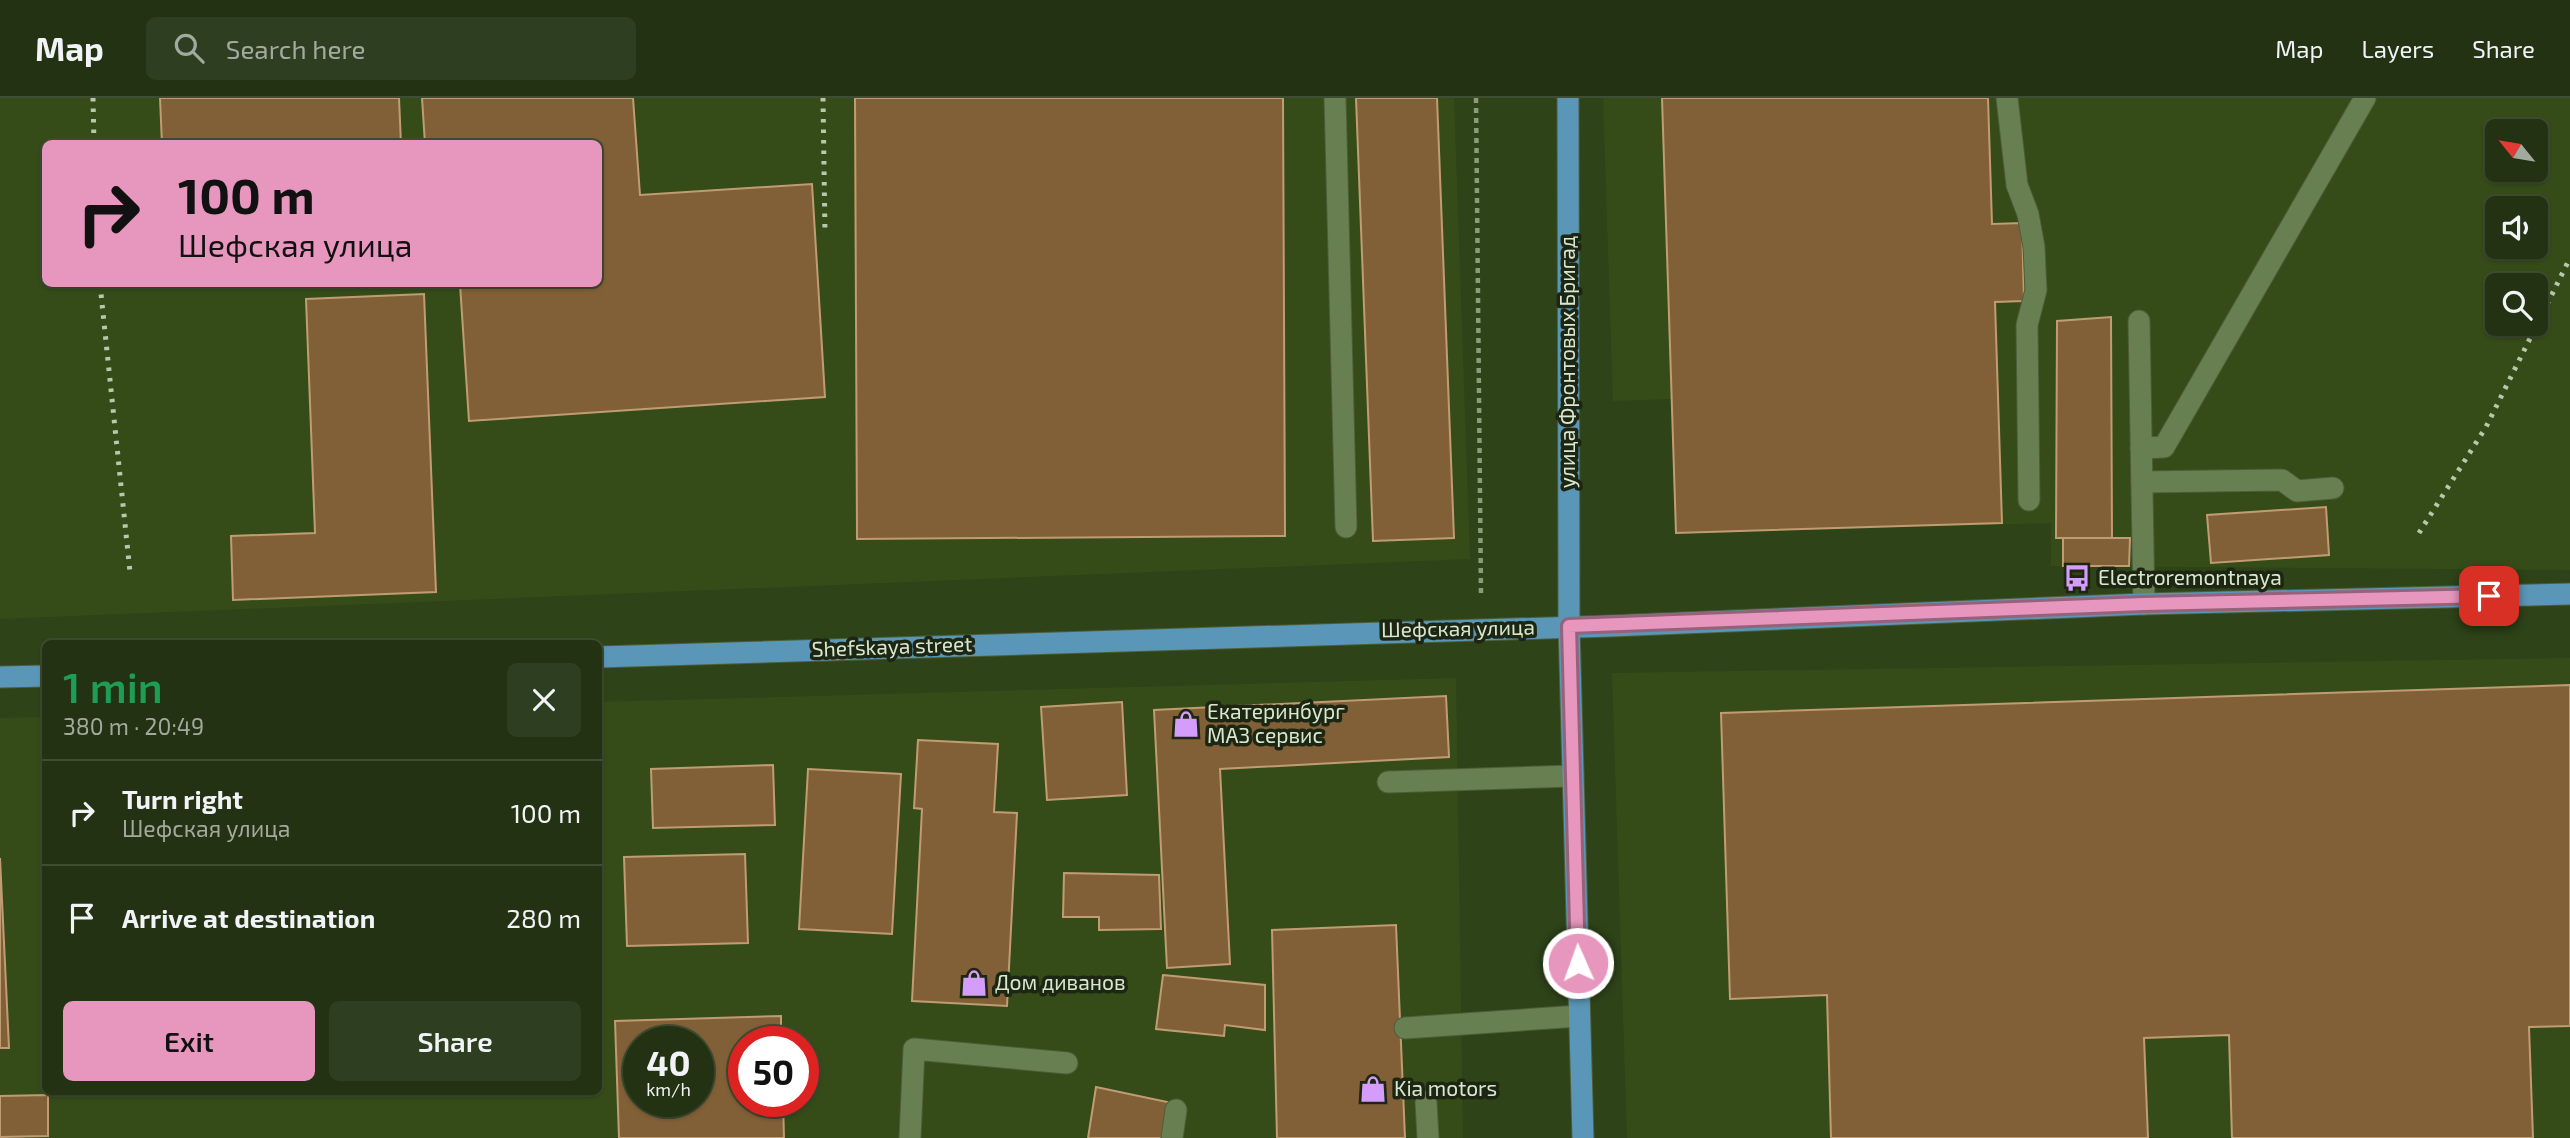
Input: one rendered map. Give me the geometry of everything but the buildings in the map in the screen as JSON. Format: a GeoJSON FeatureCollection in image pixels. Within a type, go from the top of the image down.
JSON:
{"type":"FeatureCollection","features":[{"type":"Feature","properties":{"kind":"main road","name":"улица Фронтовых Бригад"},"geometry":{"type":"LineString","coordinates":[[1568,98],[1569,626]]}},
{"type":"Feature","properties":{"kind":"main road","name":"Шефская улица"},"geometry":{"type":"LineString","coordinates":[[602,657],[1569,626],[2144,604],[2570,594]]}},
{"type":"Feature","properties":{"kind":"main road"},"geometry":{"type":"LineString","coordinates":[[1569,626],[1583,1138]]}},
{"type":"Feature","properties":{"kind":"main road"},"geometry":{"type":"LineString","coordinates":[[0,677],[42,676]]}},
{"type":"Feature","properties":{"kind":"lane"},"geometry":{"type":"LineString","coordinates":[[1335,98],[1346,527]]}},
{"type":"Feature","properties":{"kind":"lane"},"geometry":{"type":"LineString","coordinates":[[2007,98],[2017,185],[2028,214],[2034,247],[2036,290],[2027,325],[2029,500]]}},
{"type":"Feature","properties":{"kind":"lane"},"geometry":{"type":"LineString","coordinates":[[2141,448],[2164,447],[2365,98]]}},
{"type":"Feature","properties":{"kind":"lane"},"geometry":{"type":"LineString","coordinates":[[2139,321],[2144,604]]}},
{"type":"Feature","properties":{"kind":"lane"},"geometry":{"type":"LineString","coordinates":[[2142,482],[2282,480],[2297,491],[2333,488]]}},
{"type":"Feature","properties":{"kind":"lane"},"geometry":{"type":"LineString","coordinates":[[1388,782],[1572,776]]}},
{"type":"Feature","properties":{"kind":"lane"},"geometry":{"type":"LineString","coordinates":[[1405,1028],[1579,1016]]}},
{"type":"Feature","properties":{"kind":"lane"},"geometry":{"type":"LineString","coordinates":[[910,1138],[914,1049],[1066,1063]]}},
{"type":"Feature","properties":{"kind":"lane"},"geometry":{"type":"LineString","coordinates":[[1426,1102],[1427,1138]]}},
{"type":"Feature","properties":{"kind":"lane"},"geometry":{"type":"LineString","coordinates":[[1172,1138],[1176,1110]]}},
{"type":"Feature","properties":{"kind":"path"},"geometry":{"type":"LineString","coordinates":[[1476,98],[1481,594]]}},
{"type":"Feature","properties":{"kind":"shaded area"},"geometry":{"type":"Polygon","coordinates":[[[0,98],[1454,98],[1470,559],[0,619],[0,98]]]}},
{"type":"Feature","properties":{"kind":"shaded area"},"geometry":{"type":"Polygon","coordinates":[[[1603,98],[2570,98],[2570,570],[2051,566],[2051,523],[1676,533],[1671,399],[1613,401],[1603,98]]]}},
{"type":"Feature","properties":{"kind":"shaded area"},"geometry":{"type":"Polygon","coordinates":[[[2570,658],[2570,1138],[1627,1138],[1612,673],[2570,658]]]}},
{"type":"Feature","properties":{"kind":"shaded area"},"geometry":{"type":"Polygon","coordinates":[[[1456,678],[1463,1138],[0,1138],[0,718],[42,717],[42,1095],[602,1095],[602,702],[1456,678]]]}},
{"type":"Feature","properties":{"kind":"railway"},"geometry":{"type":"LineString","coordinates":[[93,98],[94,140]]}},
{"type":"Feature","properties":{"kind":"railway"},"geometry":{"type":"LineString","coordinates":[[823,98],[825,234]]}},
{"type":"Feature","properties":{"kind":"railway"},"geometry":{"type":"LineString","coordinates":[[2419,533],[2486,427],[2570,258]]}},
{"type":"Feature","properties":{"kind":"railway"},"geometry":{"type":"LineString","coordinates":[[100,287],[130,572]]}},
{"type":"Feature","properties":{"kind":"place","name":"Electroremontnaya"},"geometry":{"type":"Point","coordinates":[2077,578]}},
{"type":"Feature","properties":{"kind":"place","name":"Екатеринбург МАЗ сервис"},"geometry":{"type":"Point","coordinates":[1186,724]}},
{"type":"Feature","properties":{"kind":"place","name":"Дом диванов"},"geometry":{"type":"Point","coordinates":[974,983]}},
{"type":"Feature","properties":{"kind":"place","name":"Kia motors"},"geometry":{"type":"Point","coordinates":[1373,1089]}},
{"type":"Feature","properties":{"kind":"route"},"geometry":{"type":"LineString","coordinates":[[1578,963],[1569,626],[2144,604],[2489,596]]}}]}
